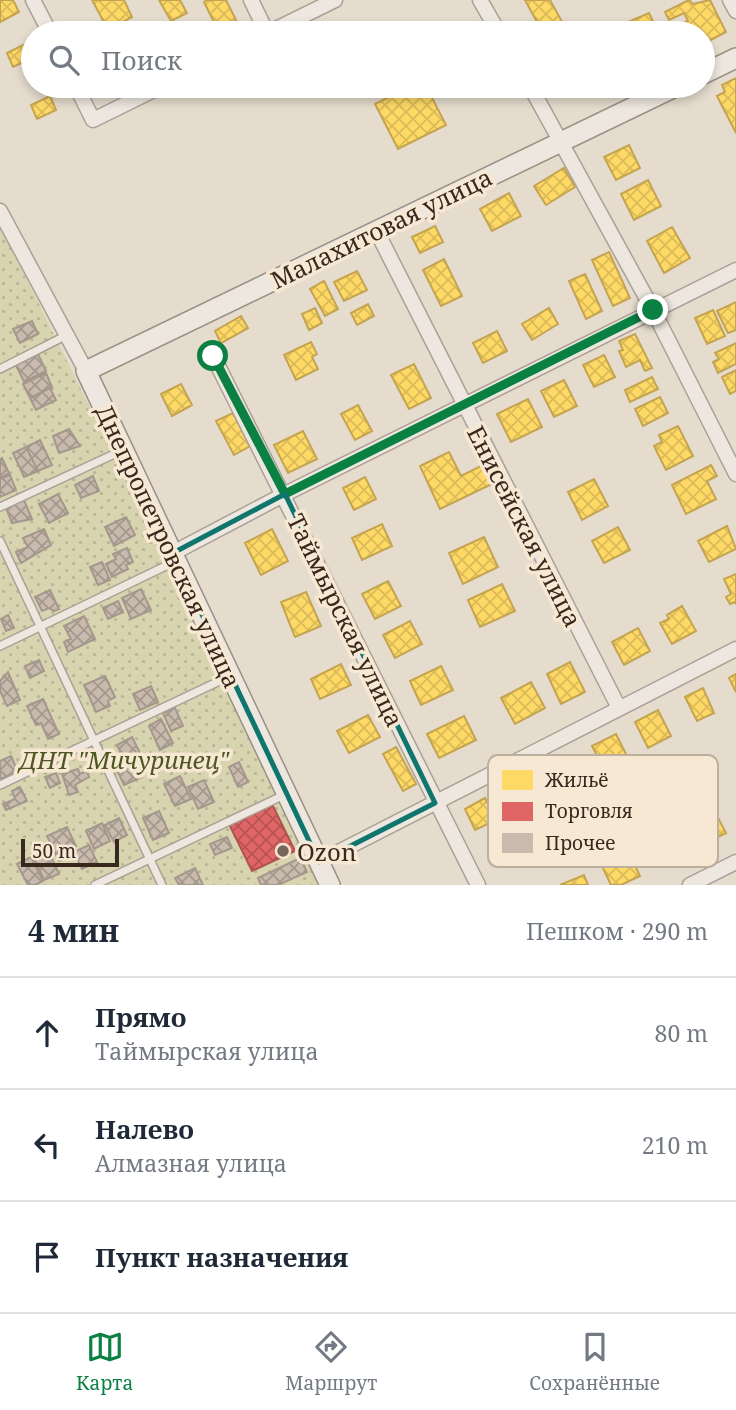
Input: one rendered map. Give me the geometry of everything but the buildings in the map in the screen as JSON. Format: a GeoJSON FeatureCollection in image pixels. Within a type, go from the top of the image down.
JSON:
{"type":"FeatureCollection","features":[{"type":"Feature","properties":{"kind":"street"},"geometry":{"type":"LineString","coordinates":[[33,0],[44,21]]}},
{"type":"Feature","properties":{"kind":"street"},"geometry":{"type":"LineString","coordinates":[[251,0],[262,21]]}},
{"type":"Feature","properties":{"kind":"street"},"geometry":{"type":"LineString","coordinates":[[292,21],[335,0]]}},
{"type":"Feature","properties":{"kind":"street"},"geometry":{"type":"LineString","coordinates":[[480,0],[492,21]]}},
{"type":"Feature","properties":{"kind":"street"},"geometry":{"type":"LineString","coordinates":[[730,0],[736,11]]}},
{"type":"Feature","properties":{"kind":"street"},"geometry":{"type":"LineString","coordinates":[[715,68],[736,58]]}},
{"type":"Feature","properties":{"kind":"street"},"geometry":{"type":"LineString","coordinates":[[82,98],[93,120],[138,98]]}},
{"type":"Feature","properties":{"kind":"street"},"geometry":{"type":"LineString","coordinates":[[537,98],[653,310],[736,474]]}},
{"type":"Feature","properties":{"kind":"street","name":"Малахитовая улица"},"geometry":{"type":"LineString","coordinates":[[86,370],[651,98]]}},
{"type":"Feature","properties":{"kind":"street","name":"Днепропетровская улица"},"geometry":{"type":"LineString","coordinates":[[0,211],[86,370],[330,885]]}},
{"type":"Feature","properties":{"kind":"street","name":"Енисейская улица"},"geometry":{"type":"LineString","coordinates":[[376,230],[462,405],[619,708]]}},
{"type":"Feature","properties":{"kind":"street"},"geometry":{"type":"LineString","coordinates":[[174,557],[285,494],[736,270]]}},
{"type":"Feature","properties":{"kind":"street","name":"Таймырская улица"},"geometry":{"type":"LineString","coordinates":[[213,356],[285,494],[435,803],[478,885]]}},
{"type":"Feature","properties":{"kind":"street"},"geometry":{"type":"LineString","coordinates":[[528,755],[736,649]]}},
{"type":"Feature","properties":{"kind":"street"},"geometry":{"type":"LineString","coordinates":[[318,862],[488,776]]}},
{"type":"Feature","properties":{"kind":"street"},"geometry":{"type":"LineString","coordinates":[[690,885],[736,862]]}},
{"type":"Feature","properties":{"kind":"lane"},"geometry":{"type":"LineString","coordinates":[[0,369],[68,335]]}},
{"type":"Feature","properties":{"kind":"lane"},"geometry":{"type":"LineString","coordinates":[[0,507],[124,450]]}},
{"type":"Feature","properties":{"kind":"lane"},"geometry":{"type":"LineString","coordinates":[[0,541],[162,885]]}},
{"type":"Feature","properties":{"kind":"lane"},"geometry":{"type":"LineString","coordinates":[[0,646],[174,557]]}},
{"type":"Feature","properties":{"kind":"lane"},"geometry":{"type":"LineString","coordinates":[[0,785],[231,676]]}},
{"type":"Feature","properties":{"kind":"lane"},"geometry":{"type":"LineString","coordinates":[[95,885],[286,794]]}},
{"type":"Feature","properties":{"kind":"highlighted area"},"geometry":{"type":"Polygon","coordinates":[[[285,494],[435,803],[319,862],[173,553],[285,494]]]}},
{"type":"Feature","properties":{"kind":"green space","name":"ДНТ \"Мичуринец\""},"geometry":{"type":"Polygon","coordinates":[[[0,225],[325,885],[0,885],[0,225]]]}},
{"type":"Feature","properties":{"kind":"place","name":"Ozon"},"geometry":{"type":"Point","coordinates":[283,851]}},
{"type":"Feature","properties":{"kind":"route"},"geometry":{"type":"LineString","coordinates":[[213,356],[285,494],[653,310]]}}]}
